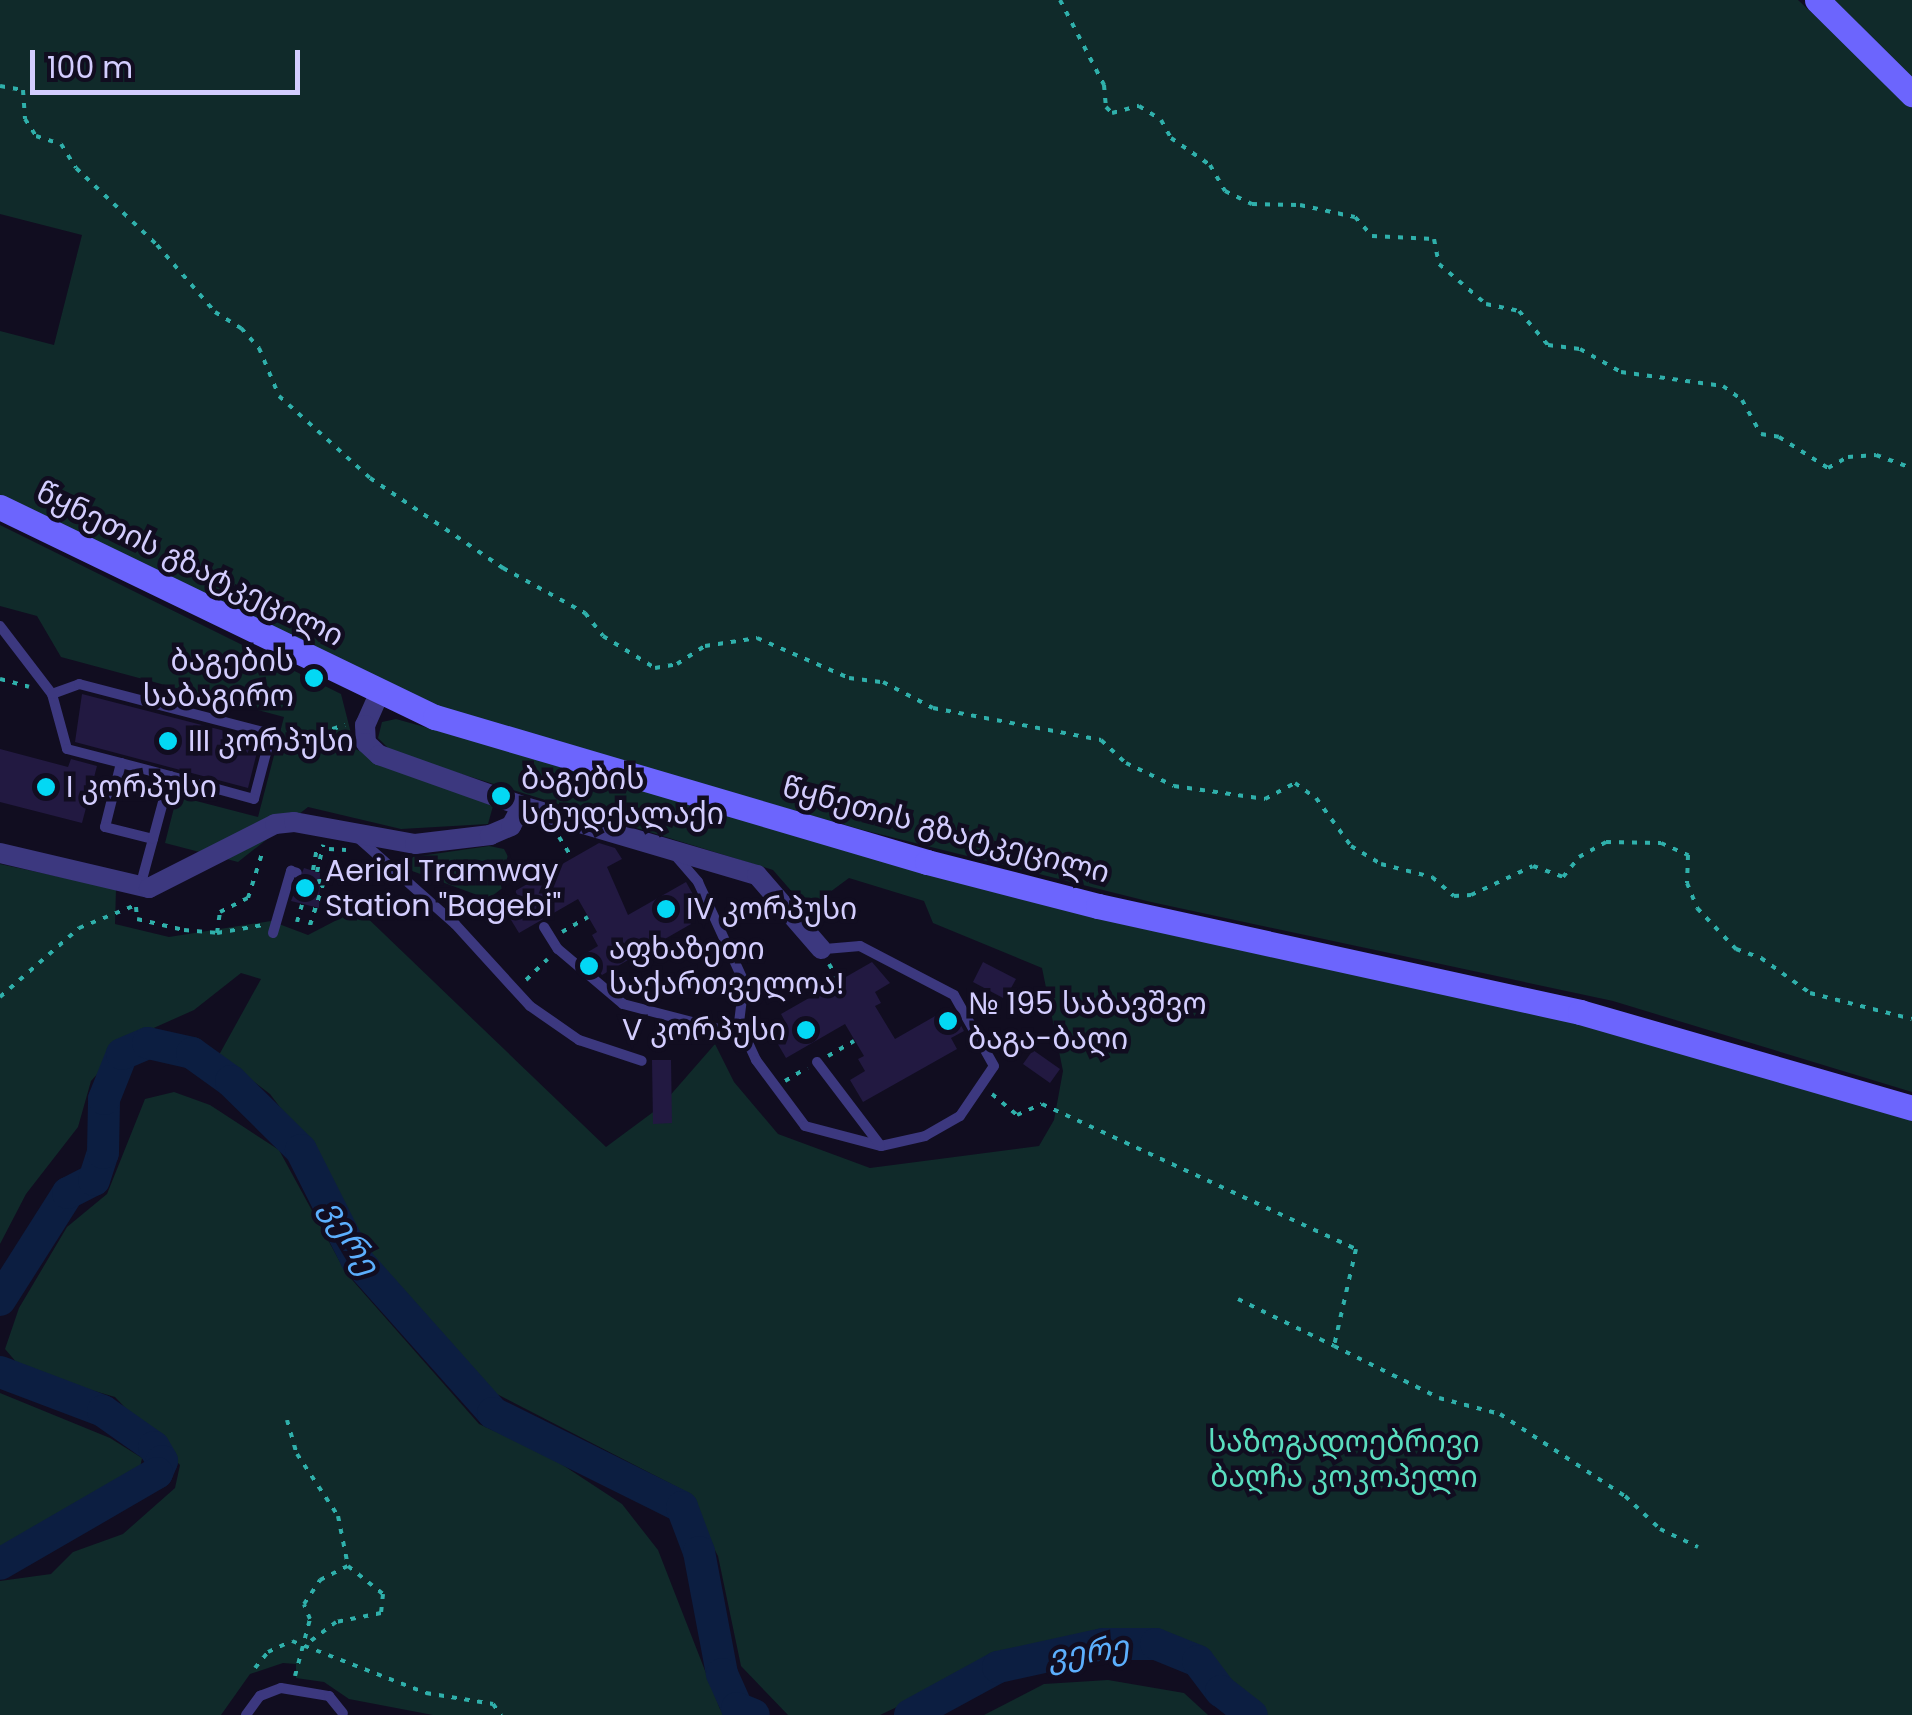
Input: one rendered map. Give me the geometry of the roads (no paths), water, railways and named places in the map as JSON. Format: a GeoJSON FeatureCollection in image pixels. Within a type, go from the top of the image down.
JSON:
{"type":"FeatureCollection","features":[{"type":"Feature","properties":{"kind":"main road"},"geometry":{"type":"LineString","coordinates":[[1817,0],[1912,94]]}},
{"type":"Feature","properties":{"kind":"main road","name":"წყნეთის გზატკეცილი"},"geometry":{"type":"LineString","coordinates":[[0,506],[379,694],[466,726],[927,862],[1098,906],[1596,1016],[1912,1108]]}},
{"type":"Feature","properties":{"kind":"street"},"geometry":{"type":"LineString","coordinates":[[379,694],[364,726],[366,742],[379,754],[522,806],[666,844],[758,875],[820,949]]}},
{"type":"Feature","properties":{"kind":"street"},"geometry":{"type":"LineString","coordinates":[[0,853],[138,896],[261,830],[294,822],[357,837],[415,844],[490,835],[511,826],[522,806]]}},
{"type":"Feature","properties":{"kind":"lane"},"geometry":{"type":"LineString","coordinates":[[0,626],[52,694],[67,748],[254,799],[271,734],[79,684],[52,694]]}},
{"type":"Feature","properties":{"kind":"lane"},"geometry":{"type":"LineString","coordinates":[[121,763],[105,827],[153,839]]}},
{"type":"Feature","properties":{"kind":"lane"},"geometry":{"type":"LineString","coordinates":[[138,896],[170,776]]}},
{"type":"Feature","properties":{"kind":"lane"},"geometry":{"type":"LineString","coordinates":[[357,837],[455,924],[516,991],[579,1040],[642,1061]]}},
{"type":"Feature","properties":{"kind":"lane"},"geometry":{"type":"LineString","coordinates":[[666,844],[698,882],[744,982],[739,1022],[774,1088],[805,1126],[881,1146],[925,1136],[960,1116],[984,1088],[994,1066],[954,995],[860,946],[820,949]]}},
{"type":"Feature","properties":{"kind":"lane"},"geometry":{"type":"LineString","coordinates":[[273,927],[291,871],[297,873]]}},
{"type":"Feature","properties":{"kind":"lane"},"geometry":{"type":"LineString","coordinates":[[544,926],[558,949],[623,1004],[724,1030],[739,1022]]}},
{"type":"Feature","properties":{"kind":"lane"},"geometry":{"type":"LineString","coordinates":[[817,1062],[881,1146]]}},
{"type":"Feature","properties":{"kind":"lane"},"geometry":{"type":"LineString","coordinates":[[246,1715],[260,1696],[281,1688],[329,1696],[342,1714]]}},
{"type":"Feature","properties":{"kind":"waterway","name":"ვერე"},"geometry":{"type":"LineString","coordinates":[[0,1300],[68,1193],[94,1180],[103,1153],[104,1099],[122,1054],[148,1043],[192,1053],[231,1081],[301,1150],[356,1259],[493,1413],[682,1507],[699,1552],[722,1674],[737,1708],[754,1715]]}},
{"type":"Feature","properties":{"kind":"waterway","name":"ვერე"},"geometry":{"type":"LineString","coordinates":[[0,1372],[103,1411],[154,1447],[162,1461],[157,1473],[0,1564]]}},
{"type":"Feature","properties":{"kind":"waterway","name":"ვერე"},"geometry":{"type":"LineString","coordinates":[[910,1715],[998,1667],[1103,1644],[1156,1644],[1198,1661],[1221,1691],[1252,1715]]}},
{"type":"Feature","properties":{"kind":"place","name":"ბაგების საბაგირო"},"geometry":{"type":"Point","coordinates":[314,678]}},
{"type":"Feature","properties":{"kind":"place","name":"III კორპუსი"},"geometry":{"type":"Point","coordinates":[168,741]}},
{"type":"Feature","properties":{"kind":"place","name":"I კორპუსი"},"geometry":{"type":"Point","coordinates":[46,787]}},
{"type":"Feature","properties":{"kind":"place","name":"ბაგების სტუდქალაქი"},"geometry":{"type":"Point","coordinates":[501,796]}},
{"type":"Feature","properties":{"kind":"place","name":"Aerial Tramway Station \"Bagebi\""},"geometry":{"type":"Point","coordinates":[305,888]}},
{"type":"Feature","properties":{"kind":"place","name":"IV კორპუსი"},"geometry":{"type":"Point","coordinates":[666,909]}},
{"type":"Feature","properties":{"kind":"place","name":"აფხაზეთი საქართველოა!"},"geometry":{"type":"Point","coordinates":[589,966]}},
{"type":"Feature","properties":{"kind":"place","name":"№ 195 საბავშვო ბაგა-ბაღი"},"geometry":{"type":"Point","coordinates":[948,1021]}},
{"type":"Feature","properties":{"kind":"place","name":"V კორპუსი"},"geometry":{"type":"Point","coordinates":[806,1030]}},
{"type":"Feature","properties":{"kind":"park label","name":"საზოგადოებრივი ბაღჩა კოკოპელი"},"geometry":{"type":"Point","coordinates":[1344,1459]}}]}
